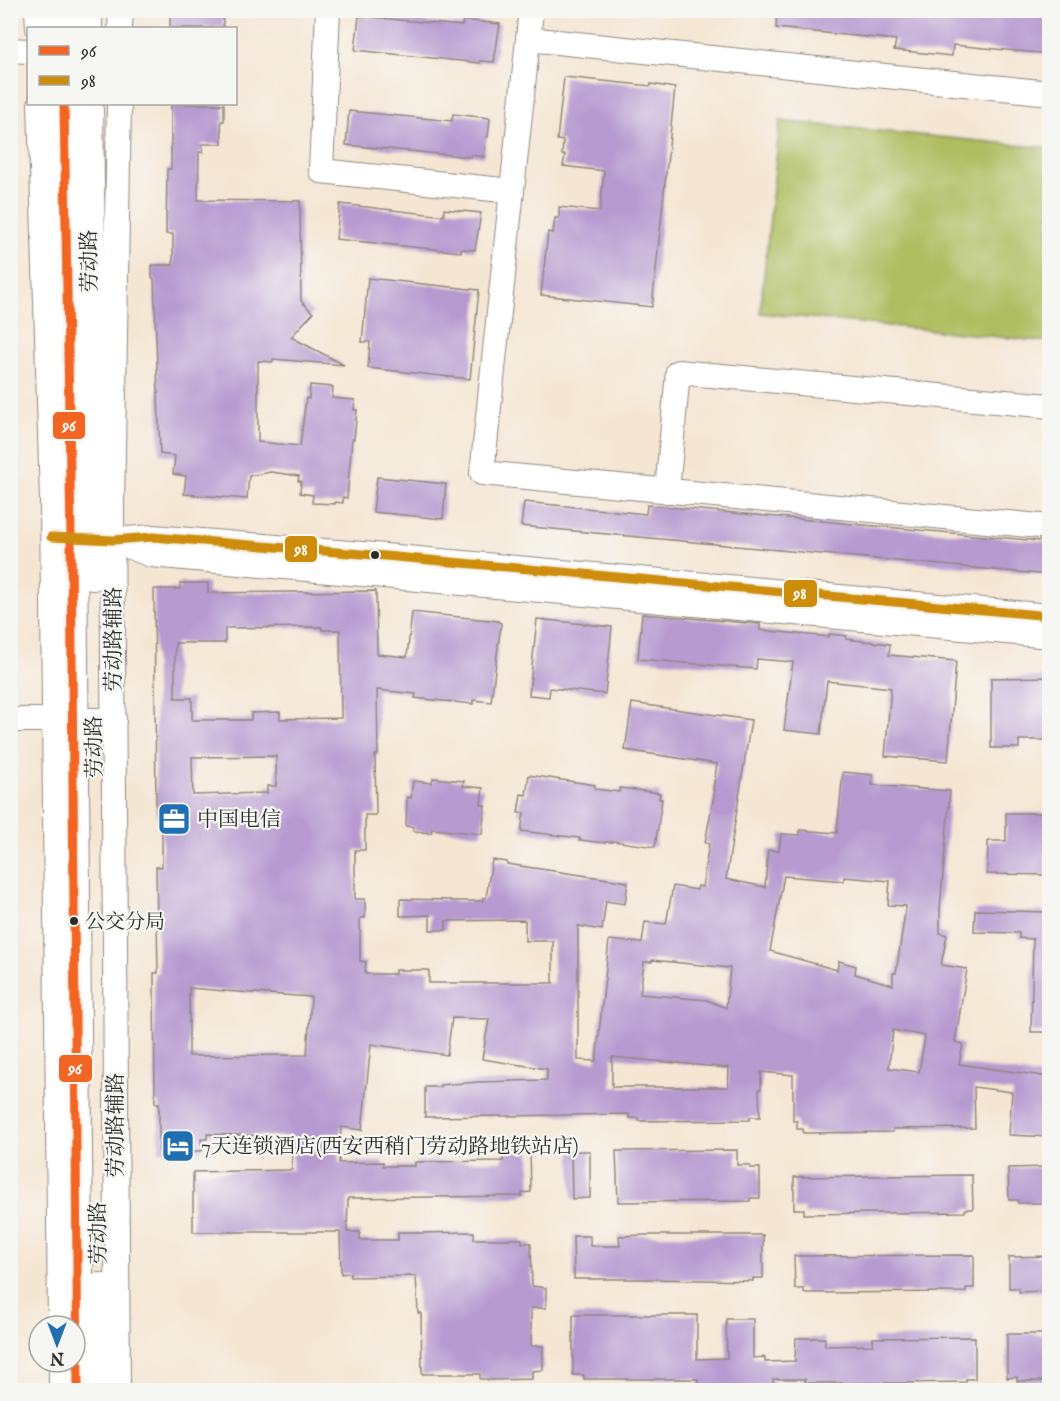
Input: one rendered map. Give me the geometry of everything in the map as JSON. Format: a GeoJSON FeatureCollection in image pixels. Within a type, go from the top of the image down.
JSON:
{"type":"FeatureCollection","features":[{"type":"Feature","properties":{"kind":"main road"},"geometry":{"type":"LineString","coordinates":[[63,10],[63,27]]}},
{"type":"Feature","properties":{"kind":"main road"},"geometry":{"type":"LineString","coordinates":[[86,10],[86,27]]}},
{"type":"Feature","properties":{"kind":"main road","name":"劳动路"},"geometry":{"type":"LineString","coordinates":[[64,105],[82,538]]}},
{"type":"Feature","properties":{"kind":"main road","name":"劳动路"},"geometry":{"type":"LineString","coordinates":[[78,1390],[83,720],[82,538],[87,105]]}},
{"type":"Feature","properties":{"kind":"main road","name":"劳动路"},"geometry":{"type":"LineString","coordinates":[[83,720],[100,1390]]}},
{"type":"Feature","properties":{"kind":"street"},"geometry":{"type":"LineString","coordinates":[[37,10],[38,27]]}},
{"type":"Feature","properties":{"kind":"street"},"geometry":{"type":"LineString","coordinates":[[120,27],[121,10]]}},
{"type":"Feature","properties":{"kind":"street"},"geometry":{"type":"LineString","coordinates":[[328,10],[321,171],[512,191]]}},
{"type":"Feature","properties":{"kind":"street"},"geometry":{"type":"LineString","coordinates":[[531,10],[482,473],[1050,527]]}},
{"type":"Feature","properties":{"kind":"street"},"geometry":{"type":"LineString","coordinates":[[528,39],[1050,93]]}},
{"type":"Feature","properties":{"kind":"street"},"geometry":{"type":"LineString","coordinates":[[10,51],[27,51]]}},
{"type":"Feature","properties":{"kind":"street","name":"劳动路辅路"},"geometry":{"type":"LineString","coordinates":[[40,105],[51,500],[82,538],[83,720],[60,1314]]}},
{"type":"Feature","properties":{"kind":"street","name":"劳动路辅路"},"geometry":{"type":"LineString","coordinates":[[82,538],[112,507],[119,105]]}},
{"type":"Feature","properties":{"kind":"street"},"geometry":{"type":"LineString","coordinates":[[667,491],[678,372],[1050,406]]}},
{"type":"Feature","properties":{"kind":"street"},"geometry":{"type":"LineString","coordinates":[[82,538],[153,537],[1050,616]]}},
{"type":"Feature","properties":{"kind":"street"},"geometry":{"type":"LineString","coordinates":[[82,538],[151,555],[1050,636]]}},
{"type":"Feature","properties":{"kind":"street"},"geometry":{"type":"LineString","coordinates":[[10,720],[83,720]]}},
{"type":"Feature","properties":{"kind":"street","name":"劳动路辅路"},"geometry":{"type":"LineString","coordinates":[[83,720],[118,1390]]}},
{"type":"Feature","properties":{"kind":"street"},"geometry":{"type":"LineString","coordinates":[[60,1374],[61,1390]]}},
{"type":"Feature","properties":{"kind":"green space"},"geometry":{"type":"Polygon","coordinates":[[[780,121],[1049,148],[1049,342],[760,313],[780,121]]]}},
{"type":"Feature","properties":{"kind":"building"},"geometry":{"type":"Polygon","coordinates":[[[170,10],[223,10],[223,27],[170,27],[170,10]]]}},
{"type":"Feature","properties":{"kind":"building"},"geometry":{"type":"Polygon","coordinates":[[[777,10],[1050,10],[1050,54],[953,45],[952,56],[894,50],[896,40],[776,28],[777,10]]]}},
{"type":"Feature","properties":{"kind":"building"},"geometry":{"type":"Polygon","coordinates":[[[359,16],[462,26],[463,20],[500,24],[494,62],[480,61],[480,63],[355,50],[359,16]]]}},
{"type":"Feature","properties":{"kind":"building"},"geometry":{"type":"Polygon","coordinates":[[[564,77],[675,88],[652,307],[541,295],[548,232],[553,233],[555,218],[559,218],[559,207],[600,211],[604,171],[563,166],[565,155],[562,155],[563,141],[557,140],[564,77]]]}},
{"type":"Feature","properties":{"kind":"building"},"geometry":{"type":"Polygon","coordinates":[[[171,105],[224,105],[224,121],[221,121],[222,144],[202,144],[203,152],[199,152],[198,200],[300,201],[301,301],[313,313],[291,337],[344,365],[273,359],[273,362],[258,361],[258,442],[300,446],[306,398],[309,399],[310,385],[333,387],[332,398],[355,400],[354,410],[357,410],[354,439],[352,439],[347,498],[343,497],[343,503],[312,503],[313,495],[300,493],[299,476],[271,472],[249,476],[247,499],[184,494],[186,476],[173,474],[175,456],[160,454],[152,265],[173,265],[173,234],[166,234],[167,169],[171,169],[171,105]]]}},
{"type":"Feature","properties":{"kind":"building"},"geometry":{"type":"Polygon","coordinates":[[[349,111],[452,121],[453,114],[490,118],[484,157],[346,145],[349,111]]]}},
{"type":"Feature","properties":{"kind":"building"},"geometry":{"type":"Polygon","coordinates":[[[340,204],[444,216],[444,209],[481,213],[475,250],[461,249],[461,252],[336,239],[340,204]]]}},
{"type":"Feature","properties":{"kind":"building"},"geometry":{"type":"Polygon","coordinates":[[[368,278],[479,290],[470,379],[368,368],[370,342],[362,342],[368,278]]]}},
{"type":"Feature","properties":{"kind":"building"},"geometry":{"type":"Polygon","coordinates":[[[377,477],[446,484],[443,519],[373,512],[377,477]]]}},
{"type":"Feature","properties":{"kind":"building"},"geometry":{"type":"Polygon","coordinates":[[[524,502],[646,514],[647,505],[1050,542],[1050,575],[521,526],[524,502]]]}},
{"type":"Feature","properties":{"kind":"building"},"geometry":{"type":"Polygon","coordinates":[[[180,583],[208,583],[208,593],[376,591],[377,654],[407,657],[412,612],[501,623],[491,702],[473,700],[473,704],[443,701],[415,698],[416,694],[377,690],[376,815],[365,815],[365,850],[355,850],[355,899],[365,899],[365,918],[360,918],[360,961],[366,962],[365,974],[395,974],[395,970],[429,970],[429,983],[553,983],[553,941],[525,941],[525,920],[446,921],[446,930],[430,930],[430,915],[400,916],[400,899],[483,901],[483,898],[486,898],[492,860],[628,882],[625,904],[606,901],[602,930],[578,926],[578,1060],[596,1061],[609,940],[642,943],[645,922],[666,924],[673,886],[697,890],[698,886],[702,887],[709,844],[705,843],[715,790],[713,790],[717,764],[625,750],[632,703],[751,720],[726,879],[765,887],[768,850],[779,851],[781,834],[800,835],[800,830],[837,833],[843,772],[873,775],[872,785],[950,791],[940,908],[940,933],[947,935],[941,965],[967,969],[955,1042],[963,1044],[959,1064],[1050,1077],[1050,1137],[1009,1135],[1012,1092],[974,1087],[975,1128],[803,1133],[803,1129],[797,1129],[797,1121],[793,1121],[793,1075],[761,1072],[760,1117],[750,1117],[750,1120],[639,1121],[639,1118],[629,1118],[629,1114],[425,1117],[425,1087],[479,1082],[547,1080],[547,1069],[482,1059],[489,1019],[452,1018],[447,1055],[371,1044],[362,1130],[341,1127],[339,1163],[383,1162],[383,1166],[415,1166],[415,1162],[503,1161],[503,1151],[530,1151],[531,1192],[522,1193],[522,1196],[348,1198],[347,1232],[360,1232],[360,1240],[398,1240],[398,1232],[474,1232],[474,1239],[522,1239],[522,1243],[531,1243],[532,1286],[546,1288],[546,1308],[531,1308],[531,1346],[543,1346],[543,1370],[532,1371],[532,1379],[488,1380],[480,1379],[480,1374],[422,1374],[421,1313],[418,1313],[416,1276],[350,1277],[350,1273],[341,1274],[340,1232],[193,1232],[193,1172],[292,1170],[293,1137],[207,1134],[207,1139],[201,1139],[202,1151],[159,1151],[159,1103],[155,1103],[154,973],[158,973],[156,867],[162,867],[162,824],[158,824],[156,807],[154,589],[180,589],[180,583]],[[322,627],[225,628],[225,643],[175,643],[175,698],[192,698],[192,720],[251,720],[251,713],[280,712],[280,719],[341,718],[340,630],[322,630],[322,627]],[[276,756],[192,757],[193,795],[267,793],[267,786],[276,786],[276,756]],[[784,876],[770,951],[837,970],[839,961],[856,966],[855,974],[893,985],[893,973],[896,973],[906,906],[888,905],[890,881],[844,877],[844,881],[784,876]],[[652,960],[652,962],[644,962],[640,994],[707,1000],[726,1008],[730,968],[652,960]],[[189,988],[189,1056],[307,1055],[311,997],[189,988]],[[893,1030],[889,1068],[919,1072],[925,1036],[893,1030]],[[612,1057],[612,1087],[728,1087],[729,1068],[612,1057]]]}},
{"type":"Feature","properties":{"kind":"building"},"geometry":{"type":"Polygon","coordinates":[[[642,614],[760,624],[760,630],[829,637],[829,634],[847,636],[846,639],[890,644],[889,655],[956,661],[948,761],[885,756],[891,688],[827,681],[821,734],[784,730],[793,662],[757,659],[756,669],[638,659],[642,614]]]}},
{"type":"Feature","properties":{"kind":"building"},"geometry":{"type":"Polygon","coordinates":[[[537,619],[612,627],[605,694],[550,688],[549,697],[529,695],[537,619]]]}},
{"type":"Feature","properties":{"kind":"building"},"geometry":{"type":"Polygon","coordinates":[[[1050,677],[1050,740],[1019,740],[1019,748],[991,748],[991,678],[1050,677]]]}},
{"type":"Feature","properties":{"kind":"building"},"geometry":{"type":"Polygon","coordinates":[[[529,775],[595,785],[595,789],[619,792],[620,788],[660,793],[659,799],[662,799],[655,847],[613,841],[605,843],[579,840],[580,838],[521,831],[524,813],[518,813],[521,794],[526,795],[529,775]]]}},
{"type":"Feature","properties":{"kind":"building"},"geometry":{"type":"Polygon","coordinates":[[[433,778],[464,781],[463,786],[483,788],[481,805],[485,805],[482,834],[432,829],[431,833],[413,831],[414,827],[406,826],[407,797],[411,798],[413,781],[432,783],[433,778]]]}},
{"type":"Feature","properties":{"kind":"building"},"geometry":{"type":"Polygon","coordinates":[[[1006,813],[1050,813],[1050,875],[987,874],[988,841],[1006,841],[1006,813]]]}},
{"type":"Feature","properties":{"kind":"building"},"geometry":{"type":"Polygon","coordinates":[[[975,910],[1050,912],[1050,1032],[1031,1032],[1033,939],[1019,938],[1019,933],[974,932],[975,910]]]}},
{"type":"Feature","properties":{"kind":"building"},"geometry":{"type":"Polygon","coordinates":[[[737,1150],[737,1165],[760,1168],[760,1198],[750,1198],[750,1201],[618,1202],[616,1151],[737,1150]]]}},
{"type":"Feature","properties":{"kind":"building"},"geometry":{"type":"Polygon","coordinates":[[[571,1151],[590,1151],[590,1198],[572,1199],[571,1151]]]}},
{"type":"Feature","properties":{"kind":"building"},"geometry":{"type":"Polygon","coordinates":[[[1050,1167],[1050,1200],[1046,1200],[1046,1203],[1018,1203],[1018,1200],[1009,1200],[1008,1168],[1050,1167]]]}},
{"type":"Feature","properties":{"kind":"building"},"geometry":{"type":"Polygon","coordinates":[[[972,1175],[973,1209],[965,1209],[965,1212],[804,1214],[804,1209],[794,1209],[794,1177],[972,1175]]]}},
{"type":"Feature","properties":{"kind":"building"},"geometry":{"type":"Polygon","coordinates":[[[763,1235],[763,1278],[753,1278],[753,1281],[574,1279],[573,1236],[590,1236],[590,1246],[620,1246],[619,1236],[763,1235]]]}},
{"type":"Feature","properties":{"kind":"building"},"geometry":{"type":"Polygon","coordinates":[[[974,1255],[974,1288],[966,1288],[966,1292],[804,1293],[804,1289],[795,1289],[794,1256],[974,1255]]]}},
{"type":"Feature","properties":{"kind":"building"},"geometry":{"type":"Polygon","coordinates":[[[1050,1256],[1050,1288],[1046,1288],[1046,1291],[1019,1292],[1019,1288],[1009,1288],[1009,1257],[1050,1256]]]}},
{"type":"Feature","properties":{"kind":"building"},"geometry":{"type":"Polygon","coordinates":[[[573,1315],[697,1315],[697,1359],[727,1358],[726,1319],[753,1319],[753,1358],[765,1357],[765,1362],[795,1361],[796,1338],[825,1338],[825,1346],[873,1345],[873,1338],[975,1337],[975,1379],[966,1379],[966,1382],[805,1383],[805,1379],[773,1379],[773,1390],[699,1390],[698,1379],[584,1379],[584,1375],[573,1375],[573,1315]]]}},
{"type":"Feature","properties":{"kind":"building"},"geometry":{"type":"Polygon","coordinates":[[[1007,1334],[1050,1334],[1050,1381],[1017,1381],[1017,1377],[1007,1378],[1007,1334]]]}},
{"type":"Feature","properties":{"kind":"transit line","name":"96"},"geometry":{"type":"LineString","coordinates":[[64,105],[71,538],[78,1390]]}},
{"type":"Feature","properties":{"kind":"transit line","name":"98"},"geometry":{"type":"LineString","coordinates":[[51,537],[113,540],[153,537],[1050,616]]}},
{"type":"Feature","properties":{"kind":"place","name":"中国电信"},"geometry":{"type":"Point","coordinates":[174,819]}},
{"type":"Feature","properties":{"kind":"place","name":"公交分局"},"geometry":{"type":"Point","coordinates":[74,921]}},
{"type":"Feature","properties":{"kind":"place","name":"7天连锁酒店(西安西稍门劳动路地铁站店)"},"geometry":{"type":"Point","coordinates":[178,1146]}}]}
